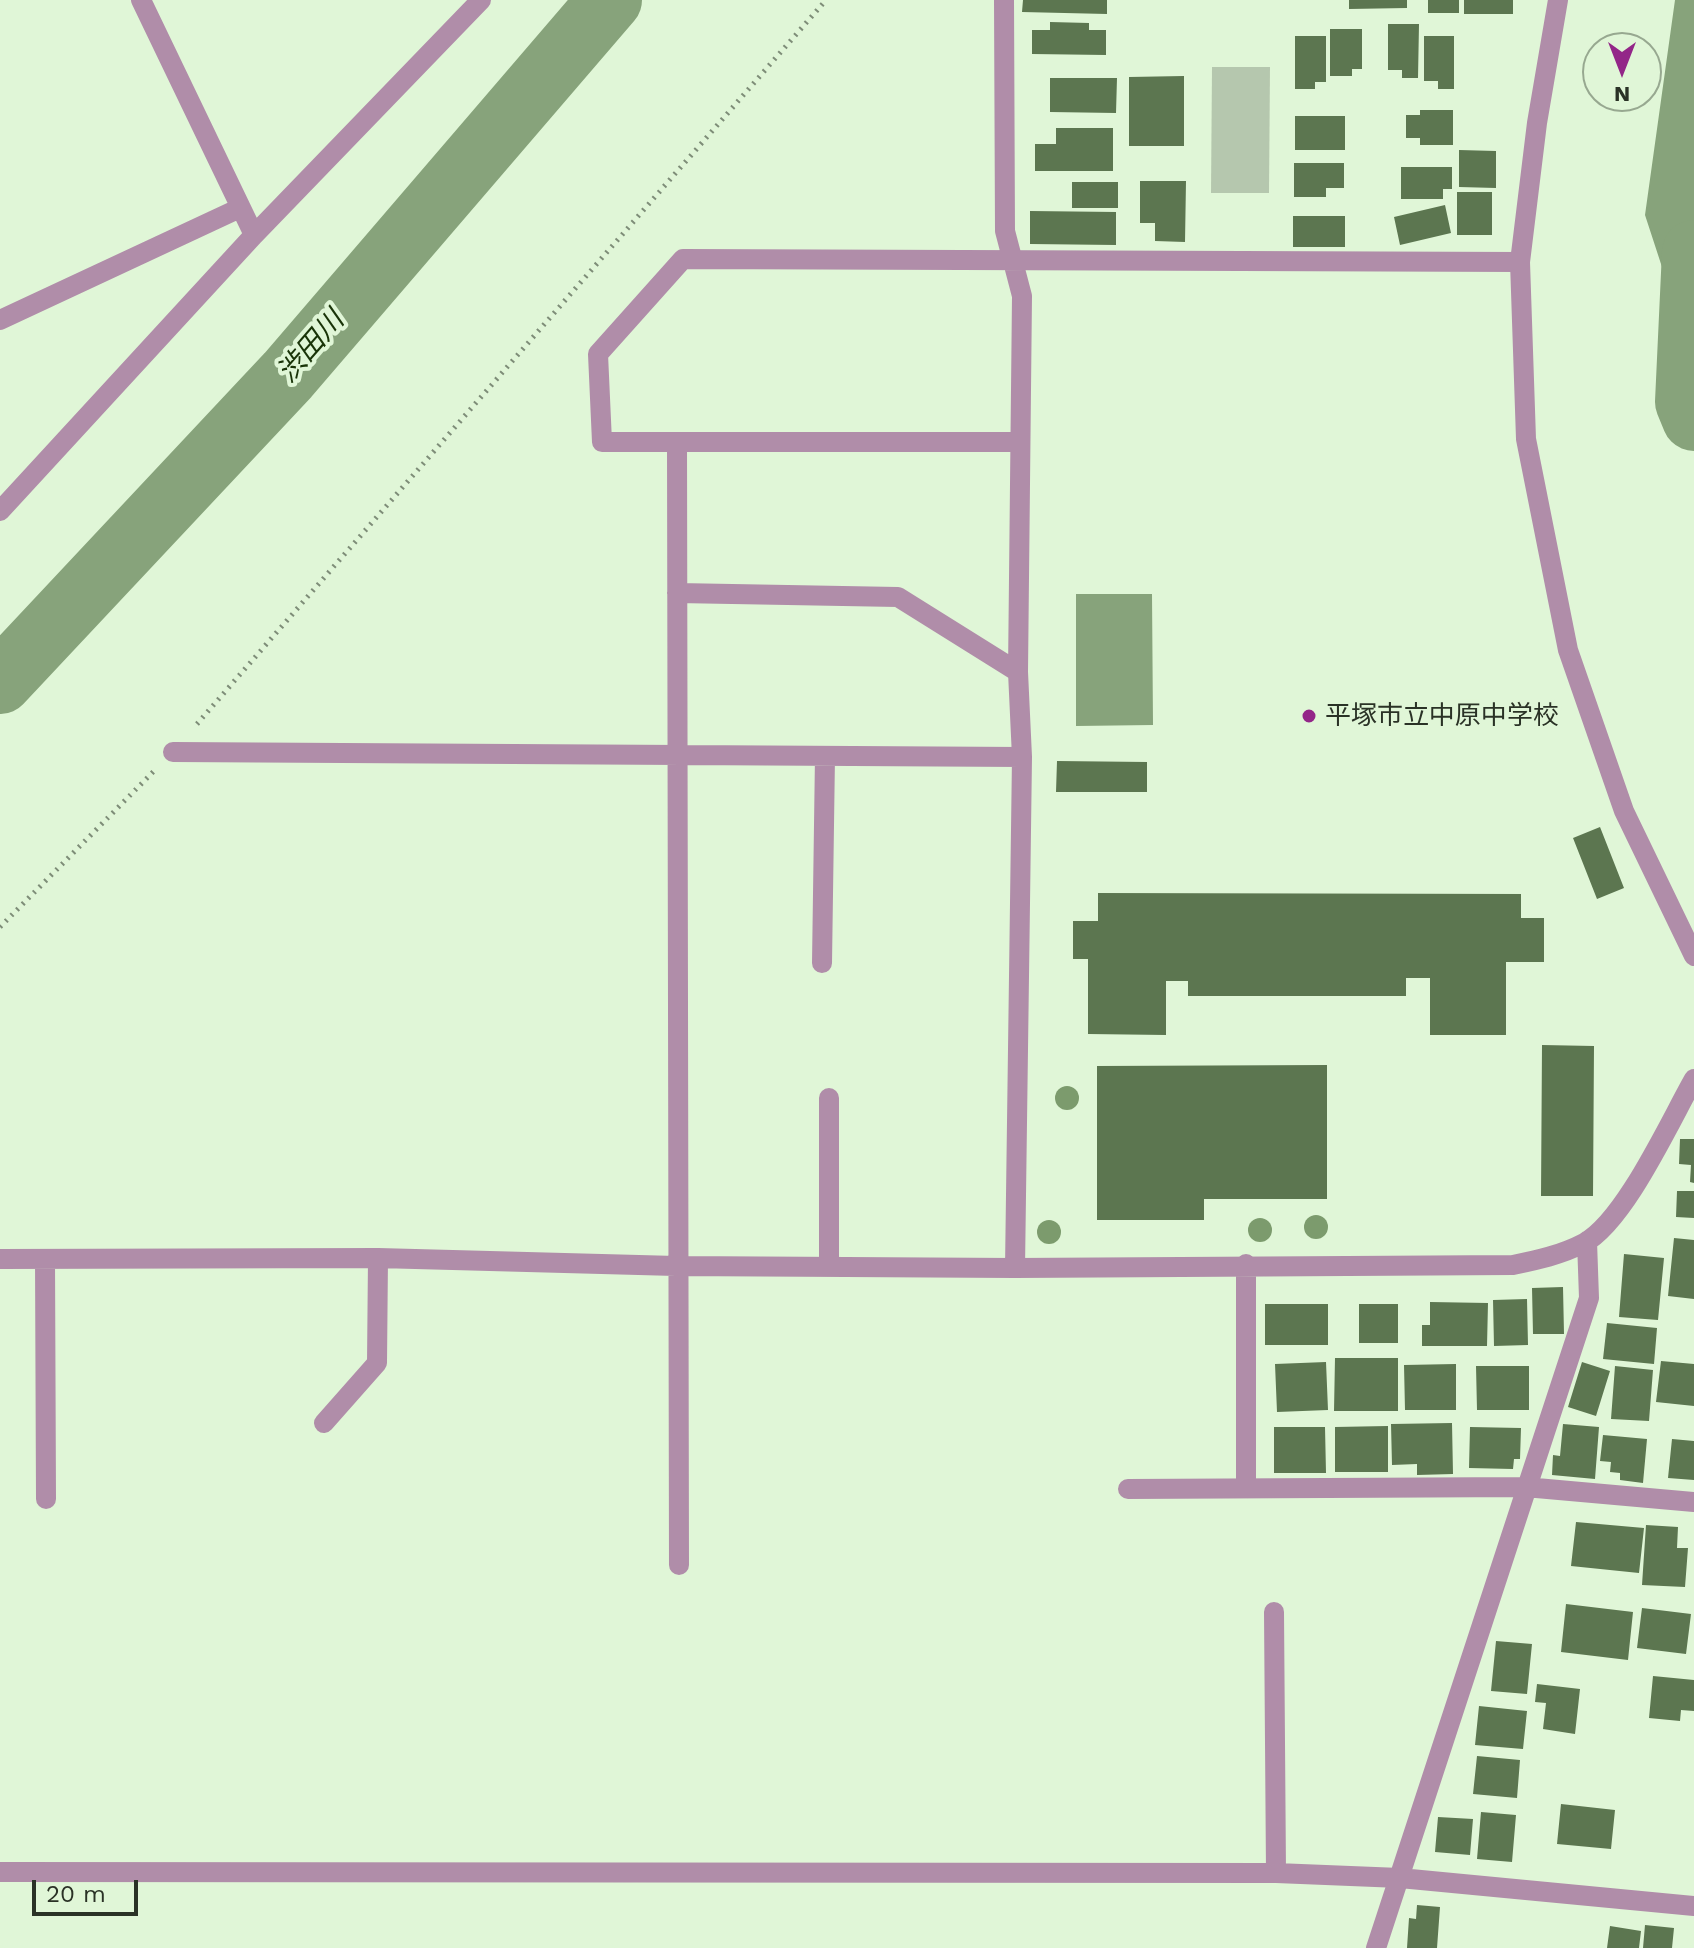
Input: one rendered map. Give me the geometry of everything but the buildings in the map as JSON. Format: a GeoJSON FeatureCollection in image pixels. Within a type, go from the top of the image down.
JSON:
{"type":"FeatureCollection","features":[{"type":"Feature","properties":{"kind":"street"},"geometry":{"type":"LineString","coordinates":[[141,0],[254,235]]}},
{"type":"Feature","properties":{"kind":"street"},"geometry":{"type":"LineString","coordinates":[[1004,0],[1005,231],[1022,296],[1018,672],[1022,757],[1015,1268]]}},
{"type":"Feature","properties":{"kind":"street"},"geometry":{"type":"LineString","coordinates":[[1558,0],[1537,123],[1520,262],[1526,439],[1568,650],[1624,811],[1694,956]]}},
{"type":"Feature","properties":{"kind":"street"},"geometry":{"type":"LineString","coordinates":[[0,511],[473,3]]}},
{"type":"Feature","properties":{"kind":"street"},"geometry":{"type":"LineString","coordinates":[[0,320],[240,208]]}},
{"type":"Feature","properties":{"kind":"street"},"geometry":{"type":"LineString","coordinates":[[1020,442],[602,442],[598,354],[683,259],[1520,262]]}},
{"type":"Feature","properties":{"kind":"street"},"geometry":{"type":"LineString","coordinates":[[677,443],[676,1266],[679,1565]]}},
{"type":"Feature","properties":{"kind":"street"},"geometry":{"type":"LineString","coordinates":[[677,593],[898,597],[1018,672]]}},
{"type":"Feature","properties":{"kind":"street"},"geometry":{"type":"LineString","coordinates":[[173,752],[1022,757]]}},
{"type":"Feature","properties":{"kind":"street"},"geometry":{"type":"LineString","coordinates":[[822,963],[825,756]]}},
{"type":"Feature","properties":{"kind":"street"},"geometry":{"type":"LineString","coordinates":[[0,1259],[378,1258],[676,1266],[1015,1268],[1246,1264],[1513,1265],[1554,1256],[1587,1241],[1617,1213],[1694,1079]]}},
{"type":"Feature","properties":{"kind":"street"},"geometry":{"type":"LineString","coordinates":[[829,1098],[829,1265]]}},
{"type":"Feature","properties":{"kind":"street"},"geometry":{"type":"LineString","coordinates":[[1376,1948],[1589,1298],[1587,1241]]}},
{"type":"Feature","properties":{"kind":"street"},"geometry":{"type":"LineString","coordinates":[[324,1423],[377,1363],[378,1258]]}},
{"type":"Feature","properties":{"kind":"street"},"geometry":{"type":"LineString","coordinates":[[45,1259],[46,1499]]}},
{"type":"Feature","properties":{"kind":"street"},"geometry":{"type":"LineString","coordinates":[[1246,1264],[1246,1488]]}},
{"type":"Feature","properties":{"kind":"street"},"geometry":{"type":"LineString","coordinates":[[1128,1489],[1525,1487],[1694,1502]]}},
{"type":"Feature","properties":{"kind":"street"},"geometry":{"type":"LineString","coordinates":[[1274,1612],[1276,1873]]}},
{"type":"Feature","properties":{"kind":"street"},"geometry":{"type":"LineString","coordinates":[[0,1872],[1276,1873],[1400,1878],[1694,1906]]}},
{"type":"Feature","properties":{"kind":"path"},"geometry":{"type":"LineString","coordinates":[[0,927],[173,752],[826,0]]}},
{"type":"Feature","properties":{"kind":"shaded area"},"geometry":{"type":"Polygon","coordinates":[[[1675,0],[1694,0],[1694,365],[1645,215],[1659,112],[1662,112],[1675,0]]]}},
{"type":"Feature","properties":{"kind":"shaded area"},"geometry":{"type":"Polygon","coordinates":[[[1212,67],[1270,67],[1269,193],[1211,193],[1212,67]]]}},
{"type":"Feature","properties":{"kind":"shaded area"},"geometry":{"type":"Polygon","coordinates":[[[1076,594],[1152,594],[1153,725],[1076,726],[1076,594]]]}},
{"type":"Feature","properties":{"kind":"waterway","name":"渋田川"},"geometry":{"type":"LineString","coordinates":[[0,682],[288,375],[610,0]]}},
{"type":"Feature","properties":{"kind":"waterway"},"geometry":{"type":"LineString","coordinates":[[1694,252],[1687,402],[1694,419]]}},
{"type":"Feature","properties":{"kind":"place","name":"平塚市立中原中学校"},"geometry":{"type":"Point","coordinates":[1309,716]}}]}
